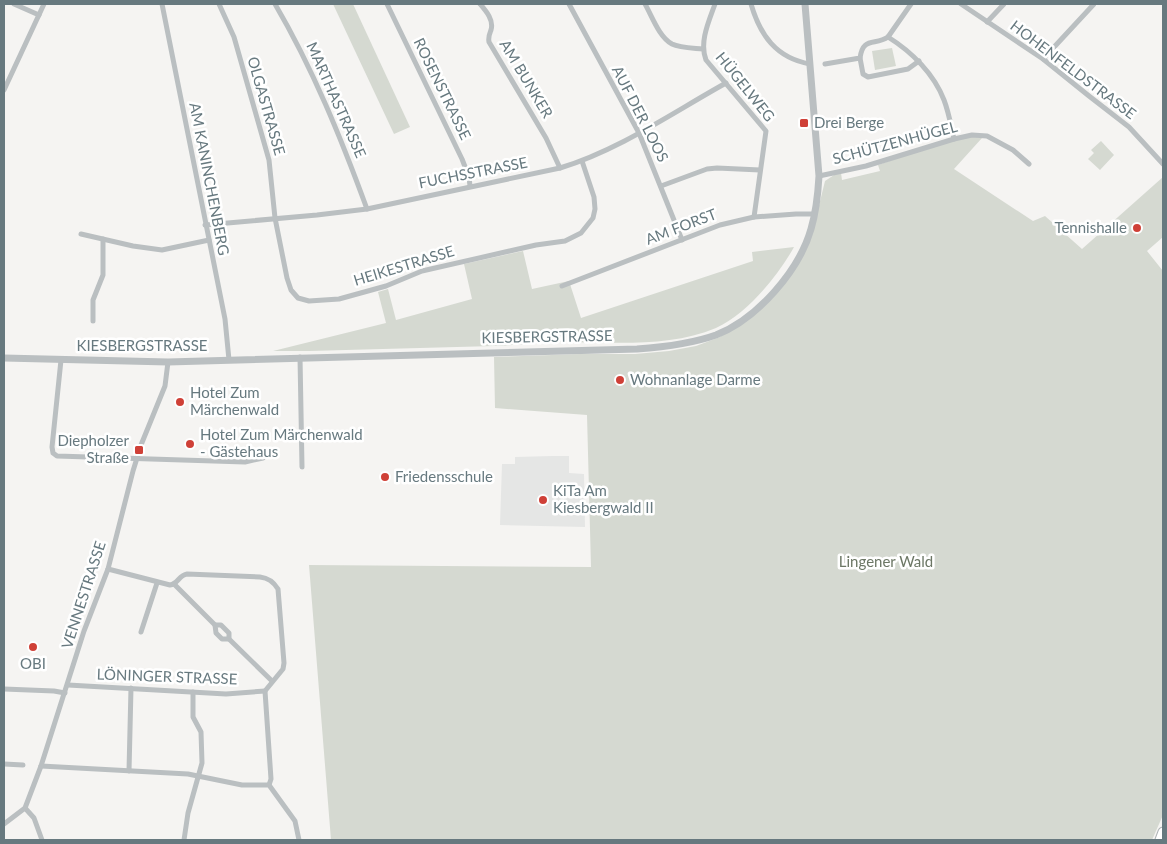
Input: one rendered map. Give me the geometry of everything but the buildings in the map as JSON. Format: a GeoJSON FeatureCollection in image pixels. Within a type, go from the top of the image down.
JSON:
{"type":"FeatureCollection","features":[{"type":"Feature","properties":{"kind":"main road"},"geometry":{"type":"LineString","coordinates":[[1160,840],[1163,832]]}},
{"type":"Feature","properties":{"kind":"street"},"geometry":{"type":"LineString","coordinates":[[14,4],[39,15]]}},
{"type":"Feature","properties":{"kind":"street"},"geometry":{"type":"LineString","coordinates":[[4,90],[44,4]]}},
{"type":"Feature","properties":{"kind":"street","name":"AM KANINCHENBERG"},"geometry":{"type":"LineString","coordinates":[[162,4],[225,319],[229,360]]}},
{"type":"Feature","properties":{"kind":"street","name":"OLGASTRASSE"},"geometry":{"type":"LineString","coordinates":[[219,4],[234,37],[269,160],[275,218]]}},
{"type":"Feature","properties":{"kind":"street","name":"MARTHASTRASSE"},"geometry":{"type":"LineString","coordinates":[[275,4],[305,59],[343,144],[367,209]]}},
{"type":"Feature","properties":{"kind":"street","name":"ROSENSTRASSE"},"geometry":{"type":"LineString","coordinates":[[387,4],[462,159],[469,177],[470,186]]}},
{"type":"Feature","properties":{"kind":"street","name":"AM BUNKER"},"geometry":{"type":"LineString","coordinates":[[480,4],[490,19],[492,26],[488,42],[546,138],[560,168]]}},
{"type":"Feature","properties":{"kind":"street","name":"AUF DER LOOS"},"geometry":{"type":"LineString","coordinates":[[569,4],[639,133],[682,240]]}},
{"type":"Feature","properties":{"kind":"street"},"geometry":{"type":"LineString","coordinates":[[645,4],[662,34],[673,45],[703,49]]}},
{"type":"Feature","properties":{"kind":"street","name":"HÜGELWEG"},"geometry":{"type":"LineString","coordinates":[[715,4],[703,49],[706,60],[766,131],[754,217]]}},
{"type":"Feature","properties":{"kind":"street"},"geometry":{"type":"LineString","coordinates":[[751,4],[763,33],[771,44],[790,59],[810,64]]}},
{"type":"Feature","properties":{"kind":"street","name":"KIESBERGSTRASSE"},"geometry":{"type":"LineString","coordinates":[[4,358],[168,362],[638,348],[667,347],[718,334],[740,322],[760,307],[793,268],[805,245],[814,214],[818,197],[819,176],[805,4]]}},
{"type":"Feature","properties":{"kind":"street"},"geometry":{"type":"LineString","coordinates":[[912,4],[888,37],[884,40],[870,42],[865,45],[862,48],[860,58],[863,74],[868,77],[908,69],[919,61]]}},
{"type":"Feature","properties":{"kind":"street","name":"HOHENFELDSTRASSE"},"geometry":{"type":"LineString","coordinates":[[961,4],[1043,59],[1129,127],[1163,164]]}},
{"type":"Feature","properties":{"kind":"street"},"geometry":{"type":"LineString","coordinates":[[987,22],[1004,4]]}},
{"type":"Feature","properties":{"kind":"street"},"geometry":{"type":"LineString","coordinates":[[1043,59],[1094,4]]}},
{"type":"Feature","properties":{"kind":"street"},"geometry":{"type":"LineString","coordinates":[[888,37],[919,61],[941,92],[954,138]]}},
{"type":"Feature","properties":{"kind":"street"},"geometry":{"type":"LineString","coordinates":[[825,64],[860,58]]}},
{"type":"Feature","properties":{"kind":"street","name":"FUCHSSTRASSE"},"geometry":{"type":"LineString","coordinates":[[205,225],[367,209],[560,168],[582,161],[639,133],[726,83]]}},
{"type":"Feature","properties":{"kind":"street","name":"SCHÜTZENHÜGEL"},"geometry":{"type":"LineString","coordinates":[[819,176],[866,166],[954,138],[972,135],[987,136],[1013,150],[1029,164]]}},
{"type":"Feature","properties":{"kind":"street","name":"HEIKESTRASSE"},"geometry":{"type":"LineString","coordinates":[[275,218],[291,290],[298,298],[309,301],[339,299],[386,286],[431,268],[536,245],[565,241],[581,233],[588,227],[595,209],[594,197],[582,161]]}},
{"type":"Feature","properties":{"kind":"street"},"geometry":{"type":"LineString","coordinates":[[661,186],[717,168],[760,170]]}},
{"type":"Feature","properties":{"kind":"street","name":"AM FORST"},"geometry":{"type":"LineString","coordinates":[[562,286],[720,225],[754,217],[814,214]]}},
{"type":"Feature","properties":{"kind":"street"},"geometry":{"type":"LineString","coordinates":[[81,234],[162,250],[208,240]]}},
{"type":"Feature","properties":{"kind":"street"},"geometry":{"type":"LineString","coordinates":[[93,320],[93,300],[103,275],[103,239]]}},
{"type":"Feature","properties":{"kind":"street"},"geometry":{"type":"LineString","coordinates":[[300,357],[302,467]]}},
{"type":"Feature","properties":{"kind":"street"},"geometry":{"type":"LineString","coordinates":[[61,360],[52,436],[53,453],[57,456],[246,462],[262,458]]}},
{"type":"Feature","properties":{"kind":"street","name":"VENNESTRASSE"},"geometry":{"type":"LineString","coordinates":[[25,808],[68,685],[84,631],[108,569],[136,459],[165,386],[168,362]]}},
{"type":"Feature","properties":{"kind":"street"},"geometry":{"type":"LineString","coordinates":[[108,569],[157,583],[174,584],[215,625],[216,633],[222,639],[229,639],[272,681]]}},
{"type":"Feature","properties":{"kind":"street"},"geometry":{"type":"LineString","coordinates":[[174,584],[183,574],[260,577],[266,578],[278,589],[284,663],[283,669],[265,691],[270,785],[295,821],[299,840]]}},
{"type":"Feature","properties":{"kind":"street"},"geometry":{"type":"LineString","coordinates":[[141,632],[157,583]]}},
{"type":"Feature","properties":{"kind":"street"},"geometry":{"type":"LineString","coordinates":[[215,625],[221,625],[229,633],[229,639]]}},
{"type":"Feature","properties":{"kind":"street","name":"LÖNINGER STRASSE"},"geometry":{"type":"LineString","coordinates":[[68,685],[226,694],[265,691]]}},
{"type":"Feature","properties":{"kind":"street"},"geometry":{"type":"LineString","coordinates":[[129,771],[131,688]]}},
{"type":"Feature","properties":{"kind":"street"},"geometry":{"type":"LineString","coordinates":[[4,689],[64,693]]}},
{"type":"Feature","properties":{"kind":"street"},"geometry":{"type":"LineString","coordinates":[[184,840],[188,813],[202,764],[201,732],[193,717],[193,692]]}},
{"type":"Feature","properties":{"kind":"street"},"geometry":{"type":"LineString","coordinates":[[4,764],[23,765]]}},
{"type":"Feature","properties":{"kind":"street"},"geometry":{"type":"LineString","coordinates":[[41,766],[188,774],[242,785],[270,785]]}},
{"type":"Feature","properties":{"kind":"street"},"geometry":{"type":"LineString","coordinates":[[4,824],[25,808],[34,818],[42,840]]}},
{"type":"Feature","properties":{"kind":"shaded area","name":"KiTa Am Kiesbergwald II"},"geometry":{"type":"Polygon","coordinates":[[[569,456],[569,473],[584,474],[585,527],[500,525],[502,464],[515,464],[515,457],[569,456]]]}},
{"type":"Feature","properties":{"kind":"green space"},"geometry":{"type":"Polygon","coordinates":[[[333,4],[353,4],[410,127],[394,134],[333,4]]]}},
{"type":"Feature","properties":{"kind":"green space"},"geometry":{"type":"Polygon","coordinates":[[[892,48],[896,66],[875,70],[872,51],[892,48]]]}},
{"type":"Feature","properties":{"kind":"green space","name":"Lingener Wald"},"geometry":{"type":"Polygon","coordinates":[[[971,136],[982,138],[954,169],[1033,221],[1045,216],[1082,249],[1163,177],[1163,237],[1147,251],[1163,271],[1163,815],[1152,840],[331,840],[309,565],[591,567],[587,415],[495,408],[494,357],[635,354],[669,351],[696,346],[720,337],[774,293],[813,230],[825,181],[841,173],[842,180],[880,171],[878,165],[944,142],[971,136]]]}},
{"type":"Feature","properties":{"kind":"green space"},"geometry":{"type":"Polygon","coordinates":[[[1101,141],[1114,155],[1100,170],[1088,159],[1094,153],[1091,150],[1101,141]]]}},
{"type":"Feature","properties":{"kind":"green space"},"geometry":{"type":"Polygon","coordinates":[[[794,247],[761,293],[739,314],[716,328],[679,339],[620,343],[562,342],[494,346],[273,351],[386,323],[378,292],[388,289],[396,320],[472,299],[464,264],[523,251],[532,289],[569,281],[581,318],[753,261],[752,252],[794,247]]]}},
{"type":"Feature","properties":{"kind":"place","name":"Drei Berge"},"geometry":{"type":"Point","coordinates":[804,123]}},
{"type":"Feature","properties":{"kind":"place","name":"Tennishalle"},"geometry":{"type":"Point","coordinates":[1137,228]}},
{"type":"Feature","properties":{"kind":"place","name":"Wohnanlage Darme"},"geometry":{"type":"Point","coordinates":[620,380]}},
{"type":"Feature","properties":{"kind":"place","name":"Hotel Zum Märchenwald"},"geometry":{"type":"Point","coordinates":[180,402]}},
{"type":"Feature","properties":{"kind":"place","name":"Hotel Zum Märchenwald - Gästehaus"},"geometry":{"type":"Point","coordinates":[190,444]}},
{"type":"Feature","properties":{"kind":"place","name":"Diepholzer Straße"},"geometry":{"type":"Point","coordinates":[139,450]}},
{"type":"Feature","properties":{"kind":"place","name":"Friedensschule"},"geometry":{"type":"Point","coordinates":[385,477]}},
{"type":"Feature","properties":{"kind":"place","name":"KiTa Am Kiesbergwald II"},"geometry":{"type":"Point","coordinates":[543,500]}},
{"type":"Feature","properties":{"kind":"place","name":"OBI"},"geometry":{"type":"Point","coordinates":[33,647]}}]}
